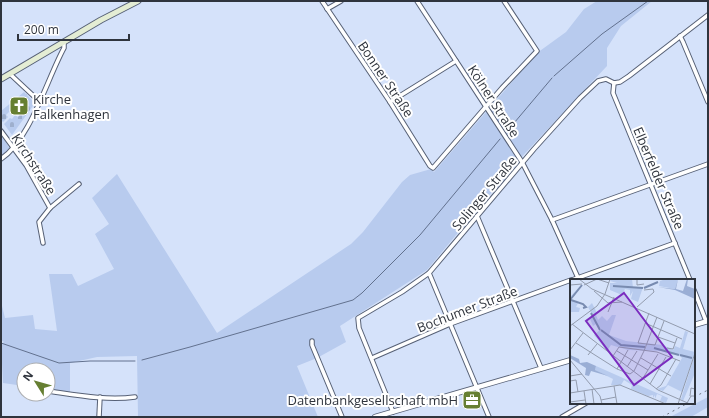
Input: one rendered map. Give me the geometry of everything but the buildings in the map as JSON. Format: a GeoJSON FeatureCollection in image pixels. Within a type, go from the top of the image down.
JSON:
{"type":"FeatureCollection","features":[{"type":"Feature","properties":{"kind":"main road"},"geometry":{"type":"LineString","coordinates":[[1,79],[101,20],[138,1]]}},
{"type":"Feature","properties":{"kind":"street","name":"Bonner Straße"},"geometry":{"type":"LineString","coordinates":[[322,1],[390,102],[430,166],[433,168],[486,106]]}},
{"type":"Feature","properties":{"kind":"street"},"geometry":{"type":"LineString","coordinates":[[327,9],[341,1]]}},
{"type":"Feature","properties":{"kind":"street","name":"Kölner Straße"},"geometry":{"type":"LineString","coordinates":[[417,1],[522,162],[552,220],[579,279]]}},
{"type":"Feature","properties":{"kind":"street"},"geometry":{"type":"LineString","coordinates":[[486,106],[537,51],[504,1]]}},
{"type":"Feature","properties":{"kind":"street"},"geometry":{"type":"LineString","coordinates":[[614,83],[620,82],[629,76],[708,15]]}},
{"type":"Feature","properties":{"kind":"street"},"geometry":{"type":"LineString","coordinates":[[680,36],[708,102]]}},
{"type":"Feature","properties":{"kind":"street"},"geometry":{"type":"LineString","coordinates":[[1,159],[14,149],[40,102],[64,48],[64,42]]}},
{"type":"Feature","properties":{"kind":"street"},"geometry":{"type":"LineString","coordinates":[[390,102],[456,61]]}},
{"type":"Feature","properties":{"kind":"street"},"geometry":{"type":"LineString","coordinates":[[10,74],[40,102]]}},
{"type":"Feature","properties":{"kind":"street","name":"Solinger Straße"},"geometry":{"type":"LineString","coordinates":[[372,358],[359,328],[358,318],[402,292],[429,273],[558,121],[598,81],[606,79],[614,83]]}},
{"type":"Feature","properties":{"kind":"street","name":"Elberfelder Straße"},"geometry":{"type":"LineString","coordinates":[[614,83],[612,94],[676,243],[690,279]]}},
{"type":"Feature","properties":{"kind":"street","name":"Kirchstraße"},"geometry":{"type":"LineString","coordinates":[[1,131],[26,165],[50,208]]}},
{"type":"Feature","properties":{"kind":"street"},"geometry":{"type":"LineString","coordinates":[[552,220],[708,164]]}},
{"type":"Feature","properties":{"kind":"street"},"geometry":{"type":"LineString","coordinates":[[43,243],[39,222],[50,208],[79,184]]}},
{"type":"Feature","properties":{"kind":"street"},"geometry":{"type":"LineString","coordinates":[[477,216],[541,368]]}},
{"type":"Feature","properties":{"kind":"street","name":"Bochumer Straße"},"geometry":{"type":"LineString","coordinates":[[579,279],[676,243]]}},
{"type":"Feature","properties":{"kind":"street"},"geometry":{"type":"LineString","coordinates":[[429,273],[489,417]]}},
{"type":"Feature","properties":{"kind":"street","name":"Bochumer Straße"},"geometry":{"type":"LineString","coordinates":[[372,358],[450,324],[570,281]]}},
{"type":"Feature","properties":{"kind":"street"},"geometry":{"type":"LineString","coordinates":[[695,292],[707,321],[695,325]]}},
{"type":"Feature","properties":{"kind":"street"},"geometry":{"type":"LineString","coordinates":[[312,341],[312,345],[342,417]]}},
{"type":"Feature","properties":{"kind":"street"},"geometry":{"type":"LineString","coordinates":[[372,358],[393,412]]}},
{"type":"Feature","properties":{"kind":"street"},"geometry":{"type":"LineString","coordinates":[[376,417],[570,360]]}},
{"type":"Feature","properties":{"kind":"street"},"geometry":{"type":"LineString","coordinates":[[56,392],[100,397],[135,397]]}},
{"type":"Feature","properties":{"kind":"street"},"geometry":{"type":"LineString","coordinates":[[99,417],[100,397]]}},
{"type":"Feature","properties":{"kind":"street"},"geometry":{"type":"LineString","coordinates":[[562,417],[584,404]]}},
{"type":"Feature","properties":{"kind":"green space"},"geometry":{"type":"Polygon","coordinates":[[[597,1],[652,1],[621,26],[607,48],[607,66],[515,164],[427,270],[340,326],[346,342],[317,358],[297,366],[318,417],[138,417],[137,356],[97,357],[70,363],[70,392],[56,390],[56,362],[16,362],[16,385],[3,383],[1,344],[4,342],[1,340],[1,302],[5,318],[33,315],[35,329],[57,331],[49,274],[72,274],[78,286],[114,269],[95,234],[109,224],[92,198],[117,174],[217,333],[351,244],[363,232],[402,182],[410,175],[431,169],[434,172],[537,53],[566,32],[584,9],[597,1]]]}},
{"type":"Feature","properties":{"kind":"green space"},"geometry":{"type":"Polygon","coordinates":[[[24,92],[35,103],[12,135],[4,124],[15,115],[18,117],[27,106],[19,100],[9,110],[10,111],[6,115],[8,117],[3,122],[1,120],[1,111],[24,92]]]}},
{"type":"Feature","properties":{"kind":"green space"},"geometry":{"type":"Polygon","coordinates":[[[1,134],[10,149],[7,153],[1,156],[1,134]]]}},
{"type":"Feature","properties":{"kind":"green space"},"geometry":{"type":"Polygon","coordinates":[[[708,397],[708,407],[691,417],[670,417],[695,404],[708,397]]]}},
{"type":"Feature","properties":{"kind":"waterway"},"geometry":{"type":"LineString","coordinates":[[554,76],[602,34],[648,1]]}},
{"type":"Feature","properties":{"kind":"waterway"},"geometry":{"type":"LineString","coordinates":[[509,129],[552,78]]}},
{"type":"Feature","properties":{"kind":"waterway"},"geometry":{"type":"LineString","coordinates":[[142,360],[353,300],[362,293],[420,235],[500,139]]}},
{"type":"Feature","properties":{"kind":"waterway"},"geometry":{"type":"LineString","coordinates":[[1,343],[59,363],[135,361]]}},
{"type":"Feature","properties":{"kind":"railway"},"geometry":{"type":"LineString","coordinates":[[695,396],[708,390]]}},
{"type":"Feature","properties":{"kind":"railway"},"geometry":{"type":"LineString","coordinates":[[662,417],[686,404]]}},
{"type":"Feature","properties":{"kind":"place","name":"Kirche Falkenhagen"},"geometry":{"type":"Point","coordinates":[19,106]}},
{"type":"Feature","properties":{"kind":"place","name":"Datenbankgesellschaft mbH"},"geometry":{"type":"Point","coordinates":[472,400]}}]}
